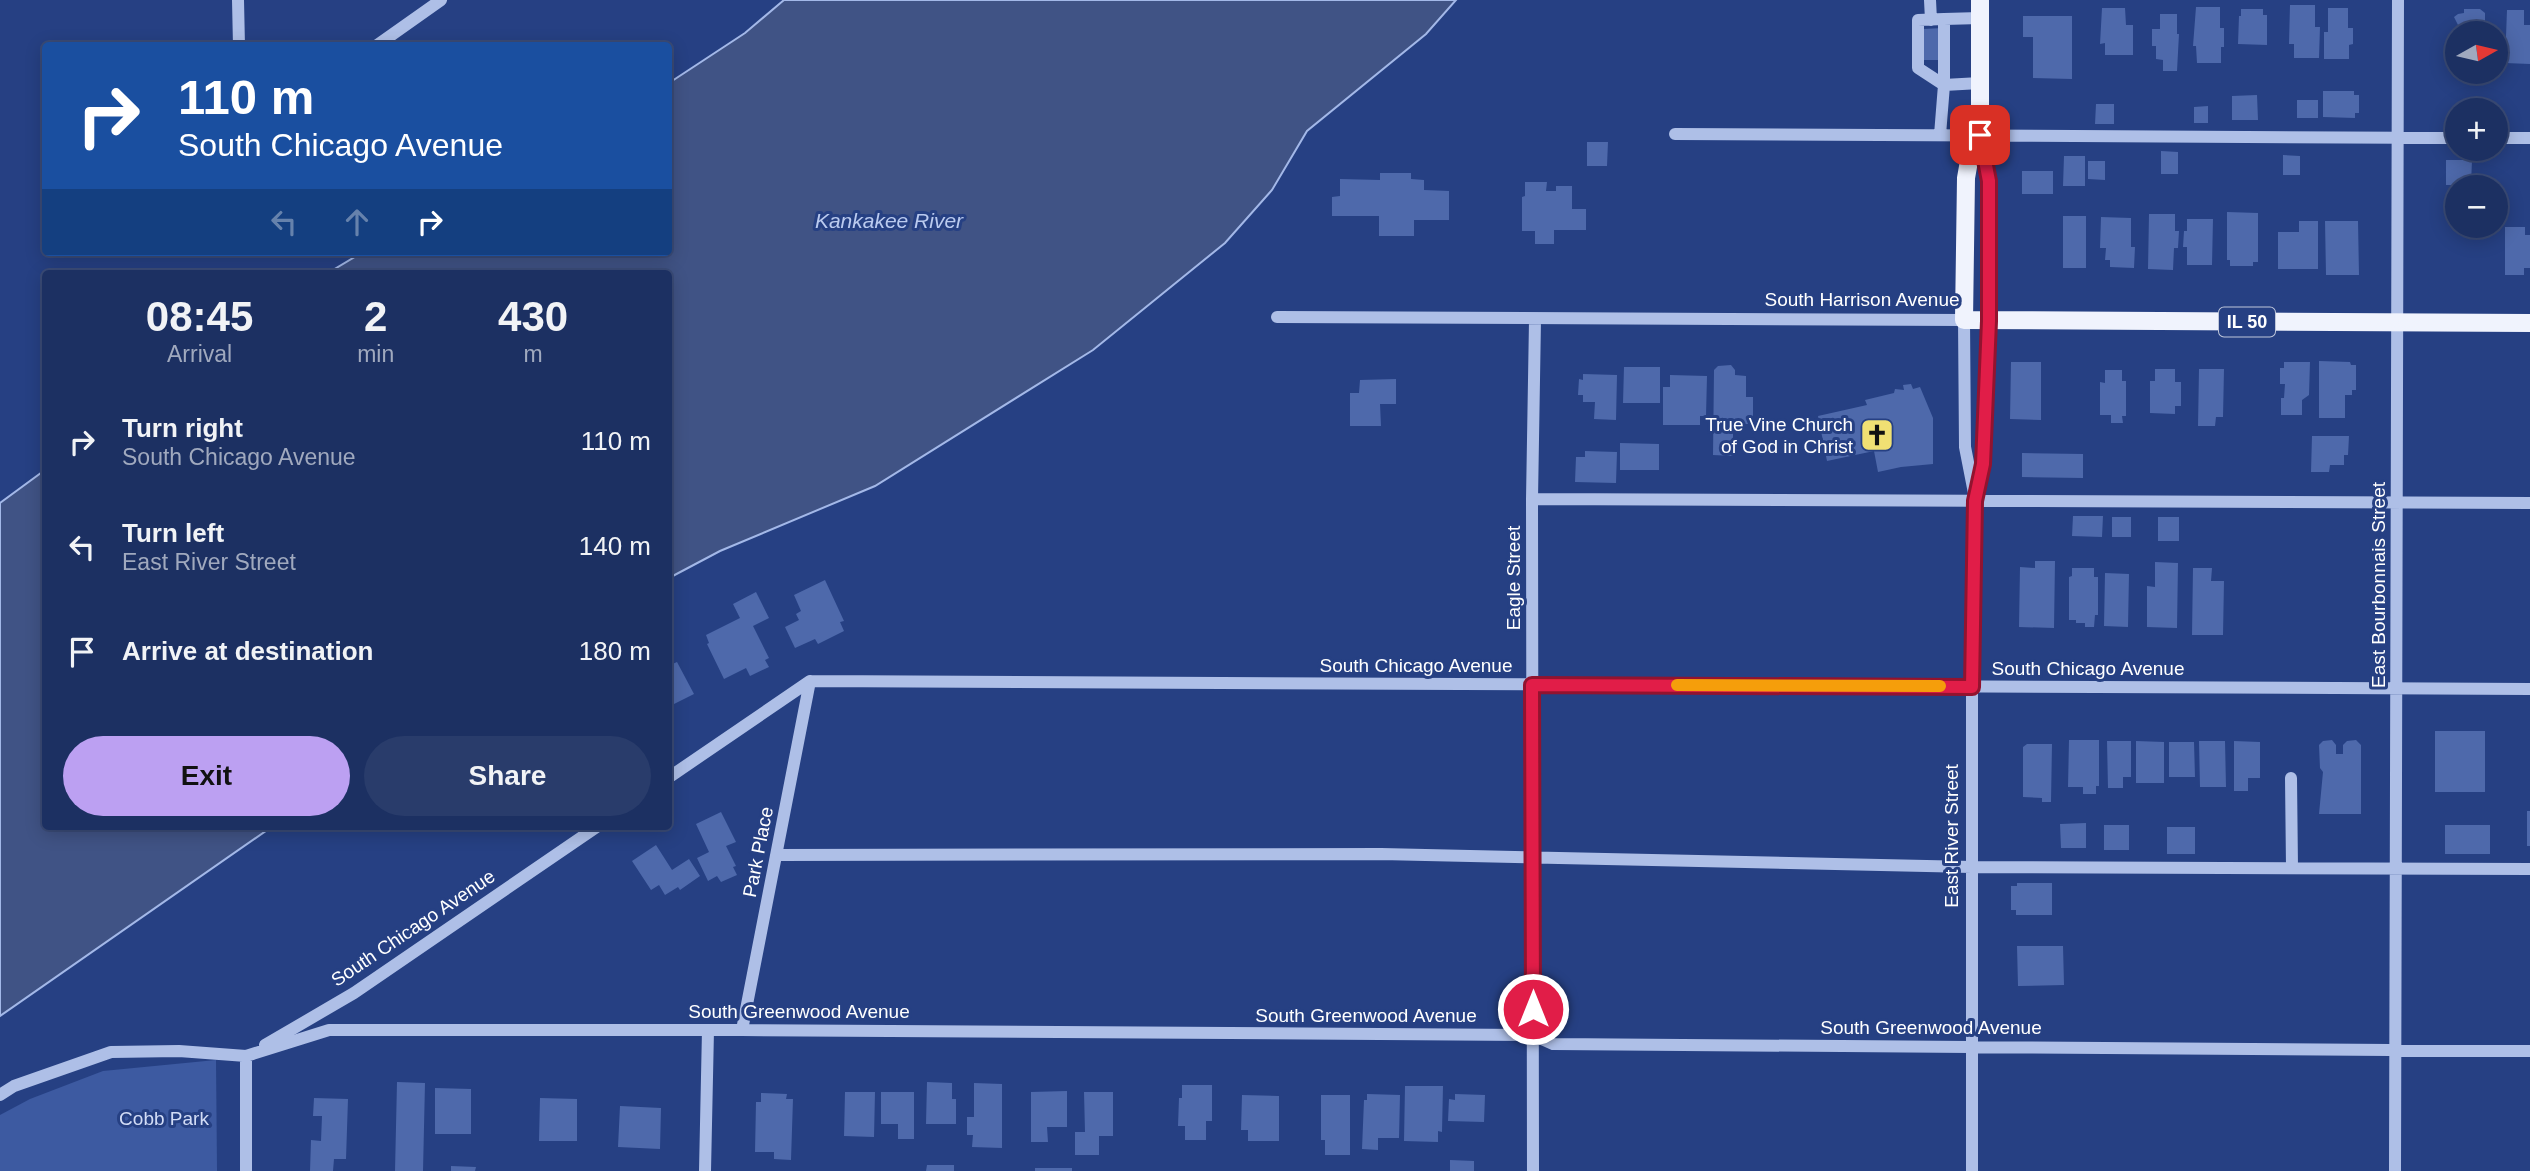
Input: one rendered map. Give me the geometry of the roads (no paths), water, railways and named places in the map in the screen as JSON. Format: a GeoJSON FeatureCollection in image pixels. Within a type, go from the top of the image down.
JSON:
{"type":"FeatureCollection","features":[{"type":"Feature","properties":{"kind":"main road","name":"East River Street"},"geometry":{"type":"LineString","coordinates":[[1964,320],[1966,178],[1969,161],[1980,135],[1980,0]]}},
{"type":"Feature","properties":{"kind":"main road","name":"South Harrison Avenue"},"geometry":{"type":"LineString","coordinates":[[1964,320],[2530,323]]}},
{"type":"Feature","properties":{"kind":"street"},"geometry":{"type":"LineString","coordinates":[[238,0],[239,42]]}},
{"type":"Feature","properties":{"kind":"street"},"geometry":{"type":"LineString","coordinates":[[382,42],[441,0]]}},
{"type":"Feature","properties":{"kind":"street"},"geometry":{"type":"LineString","coordinates":[[1930,0],[1938,19],[1944,85],[1940,135]]}},
{"type":"Feature","properties":{"kind":"street","name":"East Bourbonnais Street"},"geometry":{"type":"LineString","coordinates":[[2395,1171],[2398,0]]}},
{"type":"Feature","properties":{"kind":"street"},"geometry":{"type":"LineString","coordinates":[[1980,19],[1918,20],[1918,68],[1944,85],[1980,82]]}},
{"type":"Feature","properties":{"kind":"street"},"geometry":{"type":"LineString","coordinates":[[1675,134],[2445,138]]}},
{"type":"Feature","properties":{"kind":"street","name":"East River Street"},"geometry":{"type":"LineString","coordinates":[[1972,1171],[1972,687],[1975,501],[1983,464],[1989,321],[1989,181],[1980,135]]}},
{"type":"Feature","properties":{"kind":"street"},"geometry":{"type":"LineString","coordinates":[[2508,138],[2530,138]]}},
{"type":"Feature","properties":{"kind":"street","name":"South Harrison Avenue"},"geometry":{"type":"LineString","coordinates":[[1277,317],[1964,320]]}},
{"type":"Feature","properties":{"kind":"street","name":"Eagle Street"},"geometry":{"type":"LineString","coordinates":[[1533,1171],[1532,499],[1535,320]]}},
{"type":"Feature","properties":{"kind":"street","name":"East River Street"},"geometry":{"type":"LineString","coordinates":[[1964,320],[1965,447],[1975,501]]}},
{"type":"Feature","properties":{"kind":"street"},"geometry":{"type":"LineString","coordinates":[[1532,499],[2530,503]]}},
{"type":"Feature","properties":{"kind":"street"},"geometry":{"type":"LineString","coordinates":[[672,775],[810,681]]}},
{"type":"Feature","properties":{"kind":"street","name":"South Chicago Avenue"},"geometry":{"type":"LineString","coordinates":[[810,681],[2530,689]]}},
{"type":"Feature","properties":{"kind":"street","name":"Park Place"},"geometry":{"type":"LineString","coordinates":[[743,1030],[810,681]]}},
{"type":"Feature","properties":{"kind":"street"},"geometry":{"type":"LineString","coordinates":[[2291,778],[2292,868]]}},
{"type":"Feature","properties":{"kind":"street","name":"South Chicago Avenue"},"geometry":{"type":"LineString","coordinates":[[246,1056],[354,993],[592,830]]}},
{"type":"Feature","properties":{"kind":"street"},"geometry":{"type":"LineString","coordinates":[[777,855],[1381,854],[1972,867],[2530,869]]}},
{"type":"Feature","properties":{"kind":"street","name":"South Greenwood Avenue"},"geometry":{"type":"LineString","coordinates":[[246,1056],[329,1030],[1534,1035],[1553,1044],[2530,1052]]}},
{"type":"Feature","properties":{"kind":"street"},"geometry":{"type":"LineString","coordinates":[[705,1171],[708,1030]]}},
{"type":"Feature","properties":{"kind":"street"},"geometry":{"type":"LineString","coordinates":[[0,1095],[13,1086],[111,1052],[179,1051],[246,1056],[246,1171]]}},
{"type":"Feature","properties":{"kind":"water","name":"Kankakee River"},"geometry":{"type":"Polygon","coordinates":[[[784,0],[1456,0],[1426,34],[1307,131],[1272,190],[1225,243],[1093,350],[875,486],[720,551],[672,576],[672,270],[333,270],[356,256],[672,256],[672,81],[745,33],[784,0]]]}},
{"type":"Feature","properties":{"kind":"water"},"geometry":{"type":"Polygon","coordinates":[[[42,472],[42,830],[267,830],[0,1016],[0,503],[42,472]]]}},
{"type":"Feature","properties":{"kind":"place","name":"True Vine Church of God in Christ"},"geometry":{"type":"Point","coordinates":[1877,435]}},
{"type":"Feature","properties":{"kind":"park label","name":"Cobb Park"},"geometry":{"type":"Point","coordinates":[164,1118]}}]}
